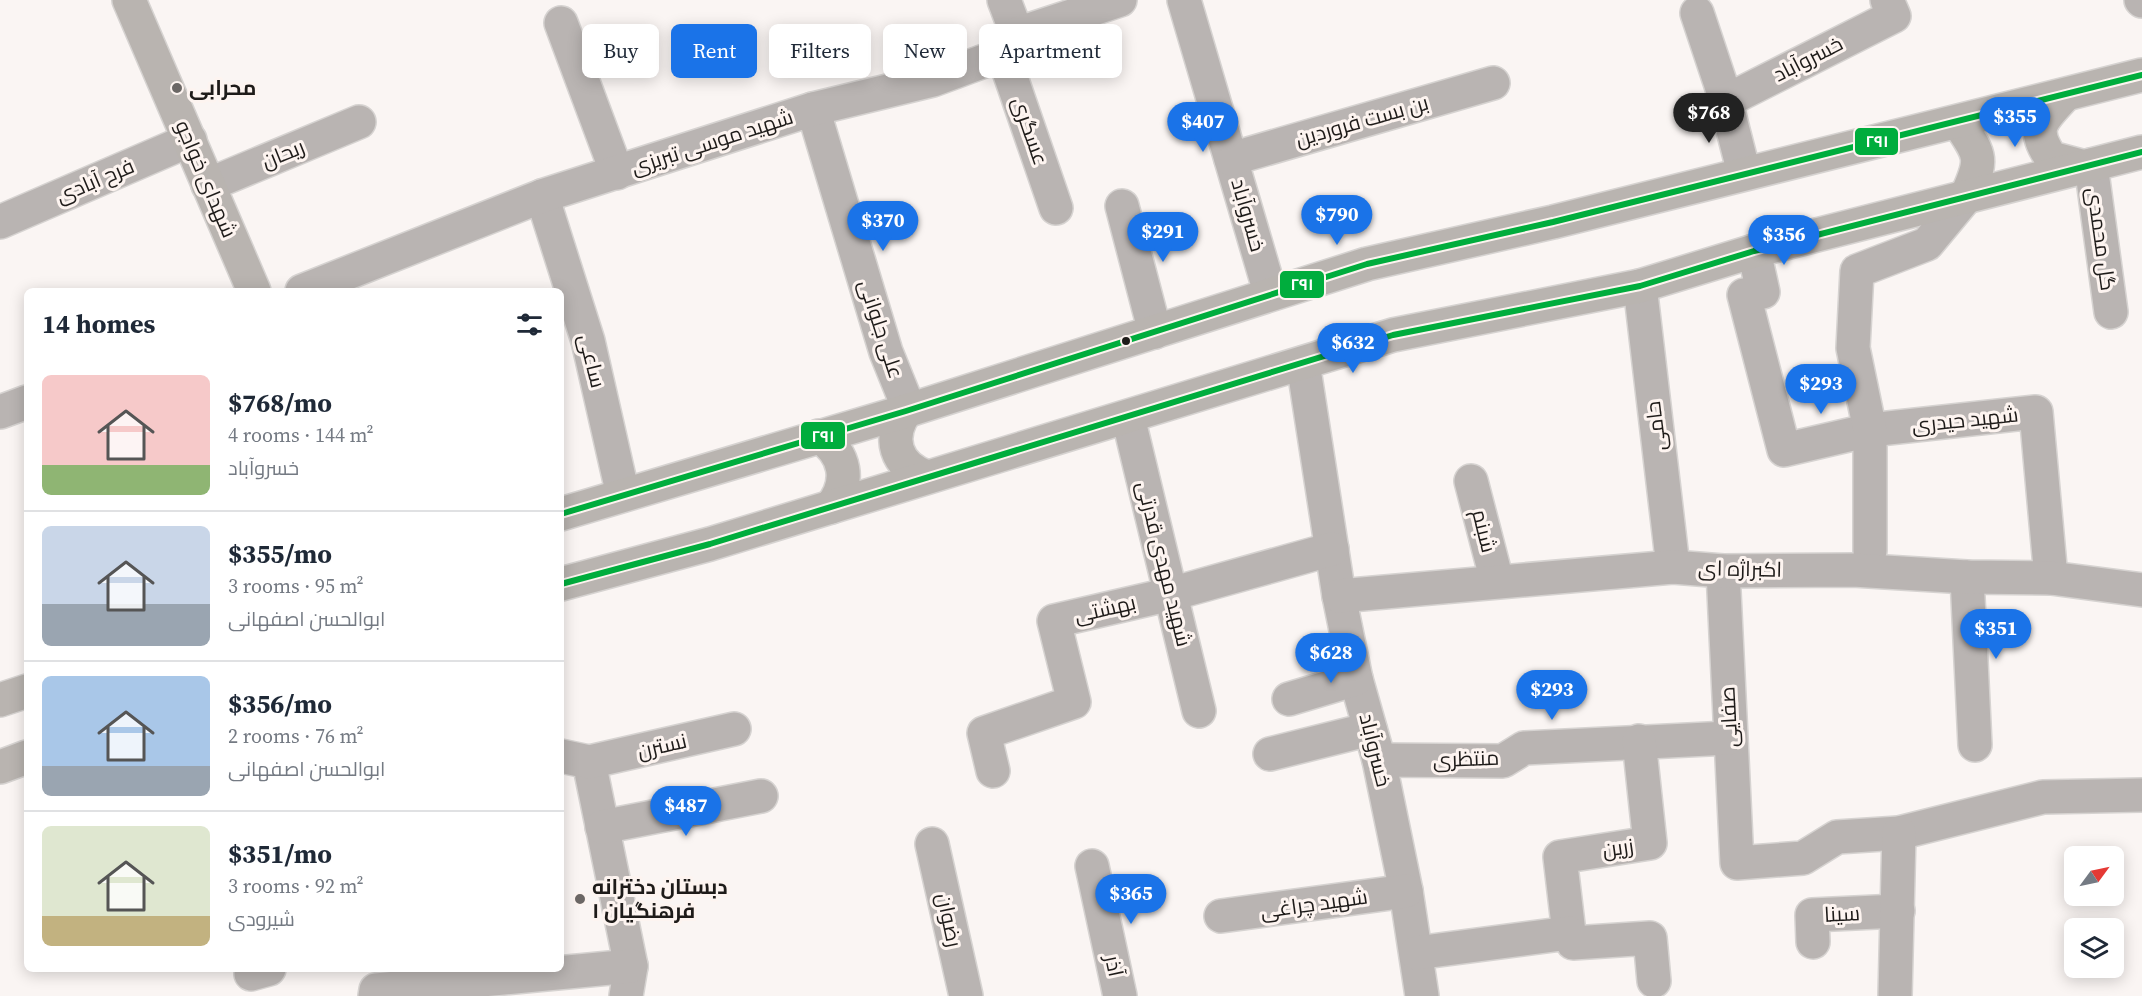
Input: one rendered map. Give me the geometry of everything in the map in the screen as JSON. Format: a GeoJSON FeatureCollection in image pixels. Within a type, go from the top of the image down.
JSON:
{"type":"FeatureCollection","features":[{"type":"Feature","properties":{"kind":"main road","name":"شهدای خواجو"},"geometry":{"type":"LineString","coordinates":[[129,0],[253,288]]}},
{"type":"Feature","properties":{"kind":"main road"},"geometry":{"type":"LineString","coordinates":[[564,513],[908,410],[1155,332],[1270,292],[1367,264],[1553,222],[1744,173],[2063,97],[2142,75]]}},
{"type":"Feature","properties":{"kind":"main road"},"geometry":{"type":"LineString","coordinates":[[2063,97],[2041,120],[2040,142],[2051,158],[2086,166]]}},
{"type":"Feature","properties":{"kind":"main road"},"geometry":{"type":"LineString","coordinates":[[1958,122],[1978,153],[1977,173],[1966,196]]}},
{"type":"Feature","properties":{"kind":"main road"},"geometry":{"type":"LineString","coordinates":[[564,583],[710,544],[1393,335],[1640,286],[1754,251],[2142,152]]}},
{"type":"Feature","properties":{"kind":"main road"},"geometry":{"type":"LineString","coordinates":[[908,410],[895,429],[896,450],[908,468],[927,477]]}},
{"type":"Feature","properties":{"kind":"main road"},"geometry":{"type":"LineString","coordinates":[[819,436],[837,452],[844,474],[839,498],[831,507]]}},
{"type":"Feature","properties":{"kind":"main road"},"geometry":{"type":"LineString","coordinates":[[0,700],[24,692]]}},
{"type":"Feature","properties":{"kind":"main road"},"geometry":{"type":"LineString","coordinates":[[0,767],[24,758]]}},
{"type":"Feature","properties":{"kind":"street","name":"عسگری"},"geometry":{"type":"LineString","coordinates":[[1004,0],[1007,24]]}},
{"type":"Feature","properties":{"kind":"street","name":"شهید موسی تبریزی"},"geometry":{"type":"LineString","coordinates":[[1060,24],[1120,0]]}},
{"type":"Feature","properties":{"kind":"street","name":"خسروآباد"},"geometry":{"type":"LineString","coordinates":[[1185,0],[1270,292]]}},
{"type":"Feature","properties":{"kind":"street","name":"خسروآباد"},"geometry":{"type":"LineString","coordinates":[[1725,102],[1891,8]]}},
{"type":"Feature","properties":{"kind":"street"},"geometry":{"type":"LineString","coordinates":[[1696,13],[1725,102],[1744,173]]}},
{"type":"Feature","properties":{"kind":"street"},"geometry":{"type":"LineString","coordinates":[[561,22],[617,173]]}},
{"type":"Feature","properties":{"kind":"street","name":"شهید موسی تبریزی"},"geometry":{"type":"LineString","coordinates":[[310,288],[542,196],[813,109],[933,80],[979,58]]}},
{"type":"Feature","properties":{"kind":"street","name":"عسگری"},"geometry":{"type":"LineString","coordinates":[[1020,78],[1056,208]]}},
{"type":"Feature","properties":{"kind":"street","name":"بن بست فروردین"},"geometry":{"type":"LineString","coordinates":[[1231,159],[1493,83]]}},
{"type":"Feature","properties":{"kind":"street","name":"علی جلوانی"},"geometry":{"type":"LineString","coordinates":[[813,109],[886,352],[908,410]]}},
{"type":"Feature","properties":{"kind":"street","name":"ریحان"},"geometry":{"type":"LineString","coordinates":[[208,185],[359,122]]}},
{"type":"Feature","properties":{"kind":"street","name":"فرح آبادی"},"geometry":{"type":"LineString","coordinates":[[0,222],[190,140]]}},
{"type":"Feature","properties":{"kind":"street","name":"گل محمدی"},"geometry":{"type":"LineString","coordinates":[[2086,166],[2111,312]]}},
{"type":"Feature","properties":{"kind":"street","name":"ساعی"},"geometry":{"type":"LineString","coordinates":[[542,196],[588,341],[623,495]]}},
{"type":"Feature","properties":{"kind":"street"},"geometry":{"type":"LineString","coordinates":[[1870,551],[1870,430],[1853,348],[1857,271],[1927,244],[1966,196]]}},
{"type":"Feature","properties":{"kind":"street"},"geometry":{"type":"LineString","coordinates":[[1122,206],[1155,332]]}},
{"type":"Feature","properties":{"kind":"street","name":"شهید حیدری"},"geometry":{"type":"LineString","coordinates":[[1754,251],[1763,292],[1744,295],[1784,450],[1870,430],[2036,412],[2051,578]]}},
{"type":"Feature","properties":{"kind":"street","name":"حامی"},"geometry":{"type":"LineString","coordinates":[[1640,286],[1673,567]]}},
{"type":"Feature","properties":{"kind":"street","name":"خسروآباد"},"geometry":{"type":"LineString","coordinates":[[1303,363],[1339,596],[1356,679],[1379,760],[1406,891],[1422,996]]}},
{"type":"Feature","properties":{"kind":"street"},"geometry":{"type":"LineString","coordinates":[[0,412],[24,403]]}},
{"type":"Feature","properties":{"kind":"street","name":"شهید مهدی قدرتی"},"geometry":{"type":"LineString","coordinates":[[1128,417],[1199,711]]}},
{"type":"Feature","properties":{"kind":"street","name":"شبنم"},"geometry":{"type":"LineString","coordinates":[[1471,481],[1497,581]]}},
{"type":"Feature","properties":{"kind":"street","name":"بهشتی"},"geometry":{"type":"LineString","coordinates":[[993,771],[984,733],[1074,702],[1053,621],[1171,594],[1332,549]]}},
{"type":"Feature","properties":{"kind":"street","name":"اکبراژه ای"},"geometry":{"type":"LineString","coordinates":[[1339,596],[1673,567],[1723,572],[1853,570],[1967,577],[2051,578],[2142,590]]}},
{"type":"Feature","properties":{"kind":"street","name":"صفایی"},"geometry":{"type":"LineString","coordinates":[[1723,572],[1737,863],[1803,858],[1837,837],[1899,833]]}},
{"type":"Feature","properties":{"kind":"street"},"geometry":{"type":"LineString","coordinates":[[1967,577],[1975,745]]}},
{"type":"Feature","properties":{"kind":"street"},"geometry":{"type":"LineString","coordinates":[[1289,699],[1356,679]]}},
{"type":"Feature","properties":{"kind":"street","name":"نسترن"},"geometry":{"type":"LineString","coordinates":[[575,759],[734,729]]}},
{"type":"Feature","properties":{"kind":"street"},"geometry":{"type":"LineString","coordinates":[[1270,754],[1370,729]]}},
{"type":"Feature","properties":{"kind":"street","name":"منتظری"},"geometry":{"type":"LineString","coordinates":[[1379,760],[1503,762],[1524,748],[1730,738]]}},
{"type":"Feature","properties":{"kind":"street","name":"زرین"},"geometry":{"type":"LineString","coordinates":[[1569,933],[1560,856],[1650,843],[1639,741]]}},
{"type":"Feature","properties":{"kind":"street"},"geometry":{"type":"LineString","coordinates":[[375,996],[376,990],[629,981],[602,827],[575,759]]}},
{"type":"Feature","properties":{"kind":"street"},"geometry":{"type":"LineString","coordinates":[[1895,996],[1899,833],[2043,797],[2142,795]]}},
{"type":"Feature","properties":{"kind":"street"},"geometry":{"type":"LineString","coordinates":[[602,827],[761,796]]}},
{"type":"Feature","properties":{"kind":"street","name":"رضوان"},"geometry":{"type":"LineString","coordinates":[[932,844],[966,996]]}},
{"type":"Feature","properties":{"kind":"street","name":"آذر"},"geometry":{"type":"LineString","coordinates":[[1092,866],[1120,996]]}},
{"type":"Feature","properties":{"kind":"street","name":"شهید چراغی"},"geometry":{"type":"LineString","coordinates":[[1221,916],[1406,891]]}},
{"type":"Feature","properties":{"kind":"street","name":"سینا"},"geometry":{"type":"LineString","coordinates":[[1813,942],[1812,915],[1898,911]]}},
{"type":"Feature","properties":{"kind":"street"},"geometry":{"type":"LineString","coordinates":[[1416,953],[1569,933],[1573,943],[1650,938],[1654,981]]}},
{"type":"Feature","properties":{"kind":"transit line","name":"۲۹۱"},"geometry":{"type":"LineString","coordinates":[[564,513],[906,411],[1367,264],[1553,222],[2142,75]]}},
{"type":"Feature","properties":{"kind":"transit line","name":"۲۹۱"},"geometry":{"type":"LineString","coordinates":[[564,583],[710,544],[1393,335],[1640,286],[1754,251],[2142,152]]}},
{"type":"Feature","properties":{"kind":"place","name":"محرابی"},"geometry":{"type":"Point","coordinates":[177,88]}},
{"type":"Feature","properties":{"kind":"place","name":"دبستان دخترانه فرهنگیان ۱"},"geometry":{"type":"Point","coordinates":[580,899]}}]}
